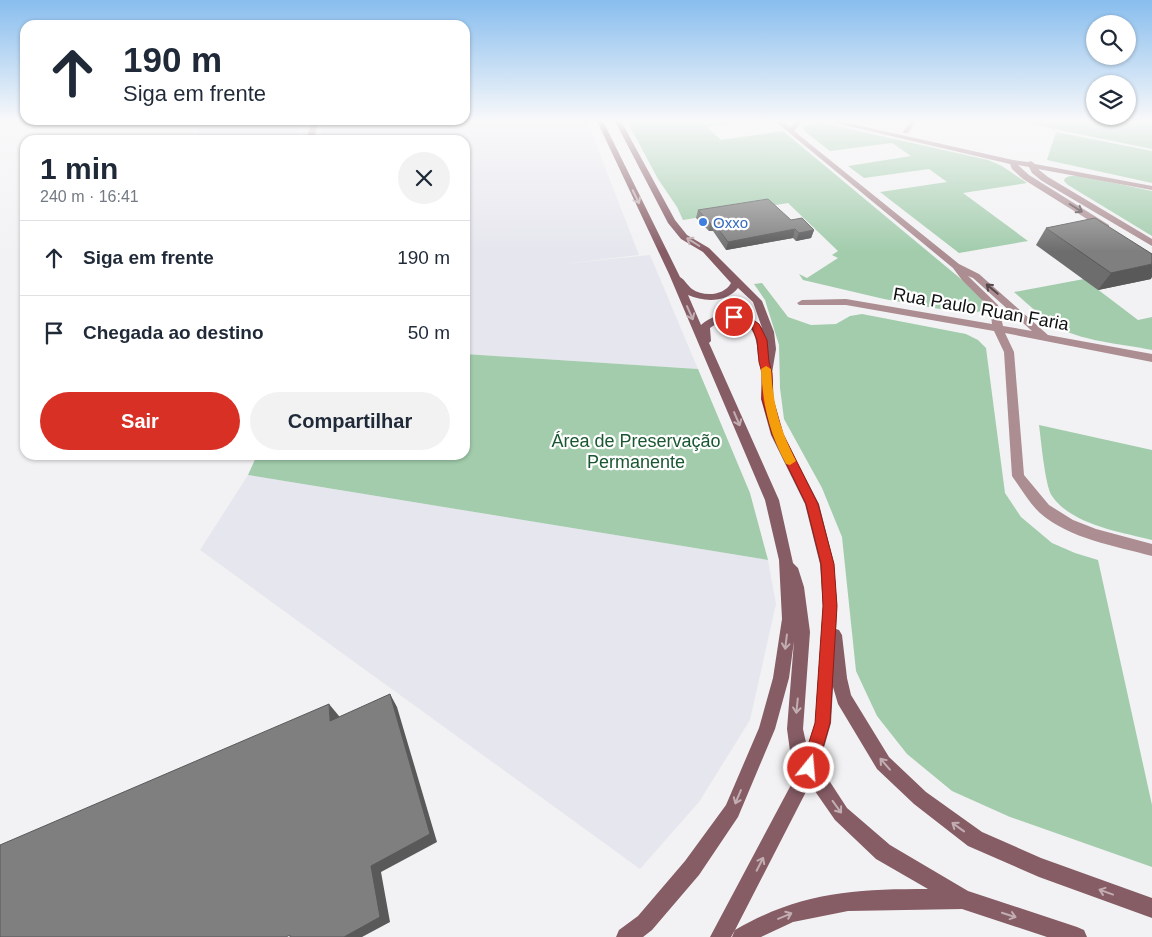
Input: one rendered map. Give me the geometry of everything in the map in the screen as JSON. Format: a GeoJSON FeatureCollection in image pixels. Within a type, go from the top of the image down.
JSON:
{"type":"FeatureCollection","features":[{"type":"Feature","properties":{"kind":"main road"},"geometry":{"type":"LineString","coordinates":[[621,165],[674,274],[772,500],[797,587],[802,632],[795,729],[799,751],[809,768],[842,814],[883,852],[963,899],[1077,937]]}},
{"type":"Feature","properties":{"kind":"main road"},"geometry":{"type":"LineString","coordinates":[[641,165],[671,221],[684,237],[706,250],[756,301],[770,332],[771,349],[767,373],[768,399],[777,434],[812,504],[827,564],[839,678],[844,698],[883,763],[920,798],[975,839],[1039,867],[1152,908]]}},
{"type":"Feature","properties":{"kind":"main road"},"geometry":{"type":"LineString","coordinates":[[674,274],[689,292],[699,296],[715,296],[734,290],[736,283],[730,273]]}},
{"type":"Feature","properties":{"kind":"main road"},"geometry":{"type":"LineString","coordinates":[[707,351],[704,327],[711,321],[724,316],[744,318],[756,326],[762,340],[767,373]]}},
{"type":"Feature","properties":{"kind":"main road"},"geometry":{"type":"LineString","coordinates":[[626,937],[645,923],[692,868],[732,811],[767,729],[781,678],[789,619],[786,560],[782,537]]}},
{"type":"Feature","properties":{"kind":"main road"},"geometry":{"type":"LineString","coordinates":[[720,937],[755,874],[809,768],[823,723],[830,606]]}},
{"type":"Feature","properties":{"kind":"main road"},"geometry":{"type":"LineString","coordinates":[[742,937],[751,931],[799,910],[860,899],[963,899]]}},
{"type":"Feature","properties":{"kind":"street"},"geometry":{"type":"LineString","coordinates":[[833,165],[956,266],[976,276],[1025,317],[1046,338]]}},
{"type":"Feature","properties":{"kind":"street"},"geometry":{"type":"LineString","coordinates":[[1015,165],[1019,172],[1035,183],[1110,230]]}},
{"type":"Feature","properties":{"kind":"street"},"geometry":{"type":"LineString","coordinates":[[1031,165],[1035,171],[1051,182],[1152,243]]}},
{"type":"Feature","properties":{"kind":"street"},"geometry":{"type":"LineString","coordinates":[[1043,165],[1067,172],[1131,183]]}},
{"type":"Feature","properties":{"kind":"street"},"geometry":{"type":"LineString","coordinates":[[1049,165],[1152,188]]}},
{"type":"Feature","properties":{"kind":"street"},"geometry":{"type":"LineString","coordinates":[[1035,183],[1032,180],[1035,178],[1051,182],[1067,172]]}},
{"type":"Feature","properties":{"kind":"street"},"geometry":{"type":"LineString","coordinates":[[956,266],[965,278],[995,307],[998,328],[1010,352],[1018,476],[1044,509],[1068,524],[1094,534],[1152,550]]}},
{"type":"Feature","properties":{"kind":"street","name":"Rua Paulo Ruan Faria"},"geometry":{"type":"LineString","coordinates":[[802,303],[846,302],[998,328],[1152,358]]}},
{"type":"Feature","properties":{"kind":"street"},"geometry":{"type":"LineString","coordinates":[[1010,352],[1026,334],[1028,326],[1025,317]]}},
{"type":"Feature","properties":{"kind":"shaded area"},"geometry":{"type":"Polygon","coordinates":[[[470,165],[604,165],[639,255],[563,264],[650,255],[698,369],[470,354],[470,165]]]}},
{"type":"Feature","properties":{"kind":"shaded area"},"geometry":{"type":"Polygon","coordinates":[[[248,475],[768,560],[776,604],[750,720],[699,802],[640,869],[200,550],[248,475]]]}},
{"type":"Feature","properties":{"kind":"green space"},"geometry":{"type":"Polygon","coordinates":[[[650,165],[824,165],[980,296],[984,304],[982,311],[962,313],[884,299],[803,280],[799,274],[807,278],[838,258],[832,255],[838,251],[788,203],[683,220],[677,207],[650,165]]]}},
{"type":"Feature","properties":{"kind":"green space"},"geometry":{"type":"Polygon","coordinates":[[[999,165],[1027,183],[963,193],[1028,241],[959,253],[880,192],[947,182],[929,169],[864,178],[848,166],[999,165]]]}},
{"type":"Feature","properties":{"kind":"green space"},"geometry":{"type":"Polygon","coordinates":[[[1069,165],[1152,165],[1152,183],[1069,165]]]}},
{"type":"Feature","properties":{"kind":"green space"},"geometry":{"type":"Polygon","coordinates":[[[1081,176],[1152,191],[1152,236],[1068,185],[1064,181],[1065,178],[1081,176]]]}},
{"type":"Feature","properties":{"kind":"green space"},"geometry":{"type":"Polygon","coordinates":[[[1084,279],[1138,320],[1152,317],[1152,350],[1075,335],[1044,318],[1014,292],[1084,279]]]}},
{"type":"Feature","properties":{"kind":"green space"},"geometry":{"type":"Polygon","coordinates":[[[762,283],[788,317],[811,325],[836,324],[850,316],[862,314],[966,334],[978,340],[986,348],[1005,493],[1021,517],[1052,543],[1098,560],[1152,805],[1152,867],[1010,817],[952,791],[907,754],[877,716],[856,671],[842,537],[822,488],[784,419],[780,388],[779,345],[765,300],[754,284],[762,283]]]}},
{"type":"Feature","properties":{"kind":"green space","name":"Área de Preservação Permanente"},"geometry":{"type":"Polygon","coordinates":[[[470,354],[698,369],[750,493],[768,560],[248,475],[255,460],[470,460],[470,354]]]}},
{"type":"Feature","properties":{"kind":"green space"},"geometry":{"type":"Polygon","coordinates":[[[1039,425],[1152,450],[1152,540],[1084,521],[1061,506],[1052,496],[1047,483],[1039,425]]]}},
{"type":"Feature","properties":{"kind":"building"},"geometry":{"type":"Polygon","coordinates":[[[768,199],[791,220],[802,218],[814,230],[799,233],[795,229],[728,242],[714,223],[710,223],[698,210],[768,199]]]}},
{"type":"Feature","properties":{"kind":"building"},"geometry":{"type":"Polygon","coordinates":[[[1095,218],[1152,254],[1152,264],[1111,273],[1046,228],[1095,218]]]}},
{"type":"Feature","properties":{"kind":"building"},"geometry":{"type":"Polygon","coordinates":[[[390,694],[430,834],[371,866],[380,917],[344,937],[290,937],[290,935],[286,937],[0,937],[0,845],[329,704],[330,721],[390,694]]]}},
{"type":"Feature","properties":{"kind":"slow traffic"},"geometry":{"type":"LineString","coordinates":[[766,369],[768,399],[777,434],[790,461]]}},
{"type":"Feature","properties":{"kind":"place","name":"Oxxo"},"geometry":{"type":"Point","coordinates":[703,222]}},
{"type":"Feature","properties":{"kind":"route"},"geometry":{"type":"LineString","coordinates":[[734,317],[744,318],[756,326],[762,340],[767,373],[768,399],[777,434],[812,504],[827,564],[830,606],[823,723],[809,768]]}}]}
